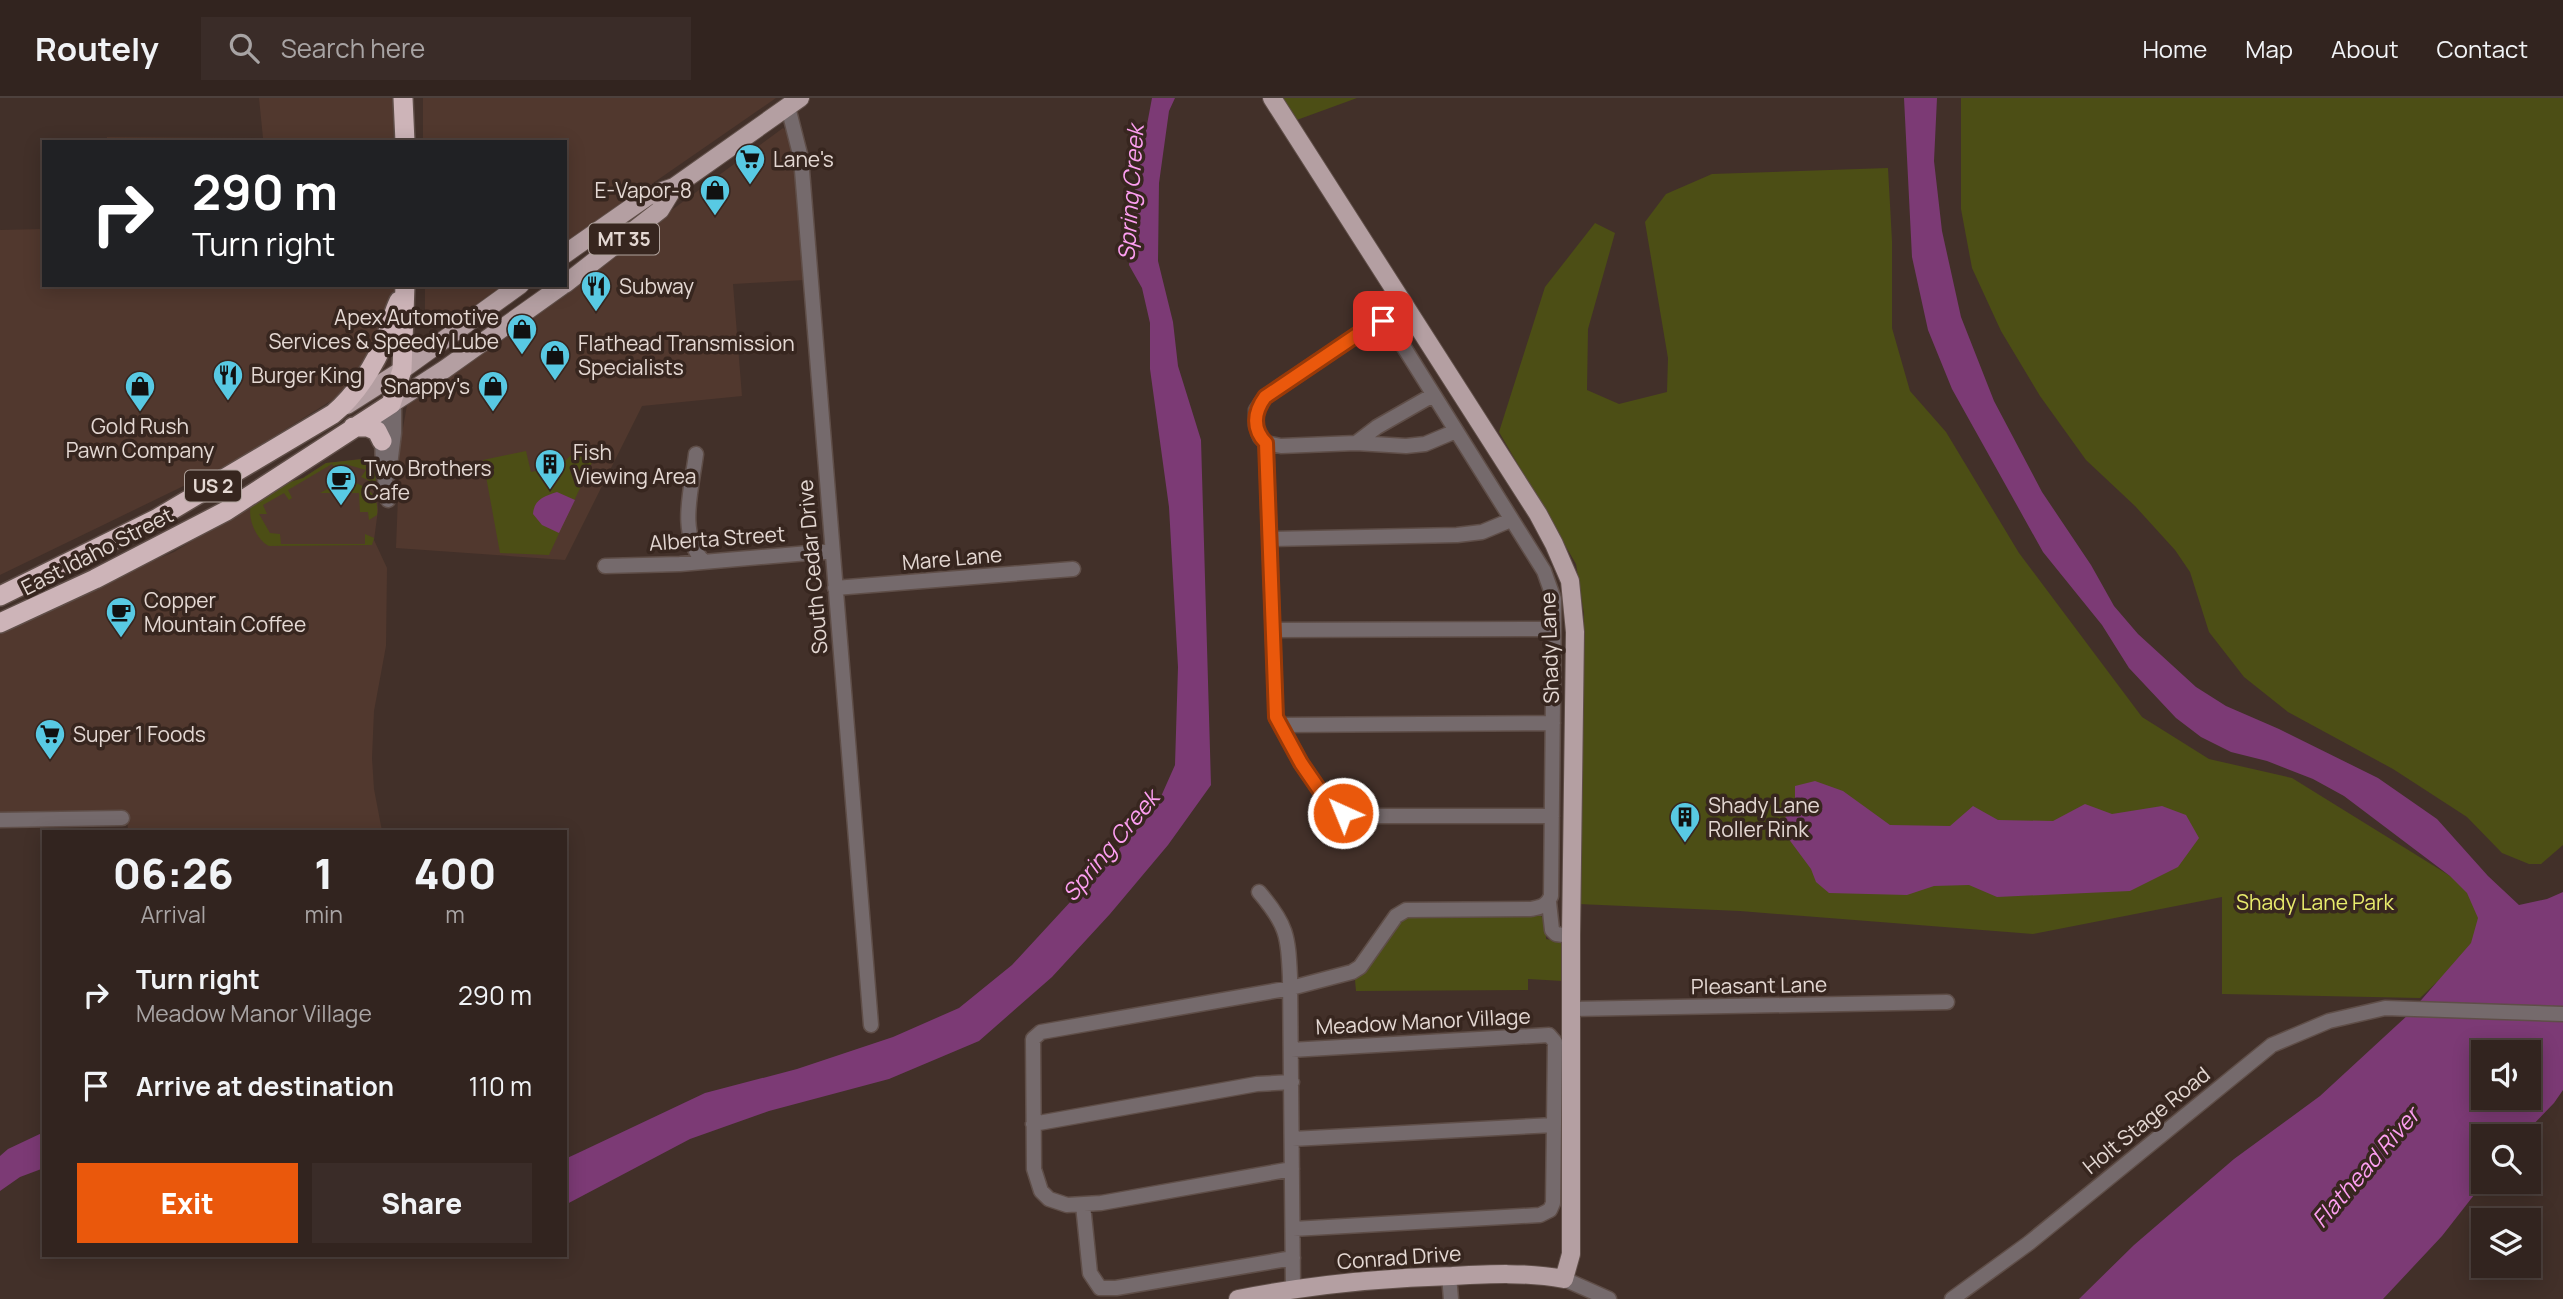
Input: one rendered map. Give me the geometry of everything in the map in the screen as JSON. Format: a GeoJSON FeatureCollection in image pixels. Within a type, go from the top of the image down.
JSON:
{"type":"FeatureCollection","features":[{"type":"Feature","properties":{"kind":"highway"},"geometry":{"type":"LineString","coordinates":[[403,98],[405,140]]}},
{"type":"Feature","properties":{"kind":"highway","name":"US 2"},"geometry":{"type":"LineString","coordinates":[[391,404],[402,370],[405,288]]}},
{"type":"Feature","properties":{"kind":"highway","name":"US 2"},"geometry":{"type":"LineString","coordinates":[[329,416],[347,400],[373,363],[405,288]]}},
{"type":"Feature","properties":{"kind":"highway","name":"East Idaho Street"},"geometry":{"type":"LineString","coordinates":[[0,623],[94,579],[226,511],[391,404]]}},
{"type":"Feature","properties":{"kind":"highway","name":"East Idaho Street"},"geometry":{"type":"LineString","coordinates":[[0,596],[158,518],[329,416]]}},
{"type":"Feature","properties":{"kind":"highway"},"geometry":{"type":"LineString","coordinates":[[353,428],[368,427],[377,430],[382,441]]}},
{"type":"Feature","properties":{"kind":"highway"},"geometry":{"type":"LineString","coordinates":[[94,579],[132,543],[223,492]]}},
{"type":"Feature","properties":{"kind":"main road","name":"Shady Lane"},"geometry":{"type":"LineString","coordinates":[[1272,98],[1538,514],[1570,582],[1575,632],[1571,1254],[1564,1279]]}},
{"type":"Feature","properties":{"kind":"main road","name":"MT 35"},"geometry":{"type":"LineString","coordinates":[[567,253],[648,196],[674,187],[794,102]]}},
{"type":"Feature","properties":{"kind":"main road","name":"MT 35"},"geometry":{"type":"LineString","coordinates":[[567,282],[660,210],[674,187]]}},
{"type":"Feature","properties":{"kind":"main road","name":"East Idaho Street"},"geometry":{"type":"LineString","coordinates":[[329,416],[402,370],[517,287]]}},
{"type":"Feature","properties":{"kind":"main road","name":"MT 35"},"geometry":{"type":"LineString","coordinates":[[391,404],[560,287]]}},
{"type":"Feature","properties":{"kind":"main road","name":"Conrad Drive"},"geometry":{"type":"LineString","coordinates":[[1238,1299],[1361,1280],[1526,1274],[1564,1279]]}},
{"type":"Feature","properties":{"kind":"street","name":"South Cedar Drive"},"geometry":{"type":"LineString","coordinates":[[794,102],[801,158],[871,1025]]}},
{"type":"Feature","properties":{"kind":"street"},"geometry":{"type":"LineString","coordinates":[[1456,431],[1425,444],[1406,446],[1356,443],[1281,446],[1266,443],[1260,437],[1256,410],[1265,397],[1376,322],[1383,321],[1390,325],[1445,413],[1511,520],[1551,587],[1554,599],[1549,902],[1552,930],[1556,934],[1571,936]]}},
{"type":"Feature","properties":{"kind":"street"},"geometry":{"type":"LineString","coordinates":[[1356,443],[1377,427],[1433,394]]}},
{"type":"Feature","properties":{"kind":"street"},"geometry":{"type":"LineString","coordinates":[[1445,413],[1467,401]]}},
{"type":"Feature","properties":{"kind":"street"},"geometry":{"type":"LineString","coordinates":[[391,404],[395,410],[388,500],[380,454],[391,404]]}},
{"type":"Feature","properties":{"kind":"street"},"geometry":{"type":"LineString","coordinates":[[1266,443],[1276,717],[1327,801],[1343,813],[1353,816],[1552,816]]}},
{"type":"Feature","properties":{"kind":"street"},"geometry":{"type":"LineString","coordinates":[[696,454],[688,524],[689,540],[695,553],[704,562]]}},
{"type":"Feature","properties":{"kind":"street"},"geometry":{"type":"LineString","coordinates":[[1270,539],[1457,536],[1490,530],[1511,520]]}},
{"type":"Feature","properties":{"kind":"street","name":"Alberta Street"},"geometry":{"type":"LineString","coordinates":[[605,566],[704,562],[832,551]]}},
{"type":"Feature","properties":{"kind":"street","name":"Mare Lane"},"geometry":{"type":"LineString","coordinates":[[835,588],[1073,569]]}},
{"type":"Feature","properties":{"kind":"street"},"geometry":{"type":"LineString","coordinates":[[1273,630],[1553,629]]}},
{"type":"Feature","properties":{"kind":"street"},"geometry":{"type":"LineString","coordinates":[[1280,725],[1553,723]]}},
{"type":"Feature","properties":{"kind":"street"},"geometry":{"type":"LineString","coordinates":[[0,820],[122,818]]}},
{"type":"Feature","properties":{"kind":"street","name":"Meadow Manor Village"},"geometry":{"type":"LineString","coordinates":[[1259,892],[1278,915],[1288,939],[1291,988],[1293,1289]]}},
{"type":"Feature","properties":{"kind":"street"},"geometry":{"type":"LineString","coordinates":[[1292,1169],[1083,1205],[1057,1203],[1049,1199],[1041,1191],[1034,1169],[1032,1039],[1036,1034],[1291,988],[1352,972],[1360,967],[1396,916],[1406,909],[1531,909],[1549,902]]}},
{"type":"Feature","properties":{"kind":"street","name":"Pleasant Lane"},"geometry":{"type":"LineString","coordinates":[[1572,1009],[1947,1002]]}},
{"type":"Feature","properties":{"kind":"street","name":"Holt Stage Road"},"geometry":{"type":"LineString","coordinates":[[1952,1299],[2029,1243],[2272,1045],[2329,1021],[2385,1008],[2563,1014]]}},
{"type":"Feature","properties":{"kind":"street","name":"Meadow Manor Village"},"geometry":{"type":"LineString","coordinates":[[1291,1050],[1549,1035],[1555,1042],[1553,1203],[1550,1210],[1540,1214],[1293,1229]]}},
{"type":"Feature","properties":{"kind":"street"},"geometry":{"type":"LineString","coordinates":[[1033,1124],[1257,1084],[1292,1082]]}},
{"type":"Feature","properties":{"kind":"street"},"geometry":{"type":"LineString","coordinates":[[1292,1139],[1554,1125]]}},
{"type":"Feature","properties":{"kind":"street"},"geometry":{"type":"LineString","coordinates":[[1083,1205],[1090,1273],[1100,1288],[1116,1288],[1293,1258]]}},
{"type":"Feature","properties":{"kind":"street"},"geometry":{"type":"LineString","coordinates":[[1449,1276],[1451,1299]]}},
{"type":"Feature","properties":{"kind":"street"},"geometry":{"type":"LineString","coordinates":[[1564,1279],[1609,1299]]}},
{"type":"Feature","properties":{"kind":"shaded area"},"geometry":{"type":"Polygon","coordinates":[[[259,98],[393,98],[394,140],[107,140],[107,137],[263,138],[259,98]]]}},
{"type":"Feature","properties":{"kind":"shaded area"},"geometry":{"type":"Polygon","coordinates":[[[423,98],[776,98],[567,243],[567,140],[423,140],[423,98]]]}},
{"type":"Feature","properties":{"kind":"shaded area"},"geometry":{"type":"Polygon","coordinates":[[[783,128],[793,136],[805,280],[733,284],[742,396],[642,406],[565,560],[396,548],[400,445],[407,405],[783,128]]]}},
{"type":"Feature","properties":{"kind":"shaded area"},"geometry":{"type":"Polygon","coordinates":[[[42,229],[42,287],[396,287],[396,325],[385,367],[233,462],[0,575],[0,230],[42,229]]]}},
{"type":"Feature","properties":{"kind":"shaded area"},"geometry":{"type":"Polygon","coordinates":[[[425,287],[503,287],[445,327],[425,327],[425,287]]]}},
{"type":"Feature","properties":{"kind":"shaded area"},"geometry":{"type":"Polygon","coordinates":[[[360,459],[372,463],[376,470],[378,510],[374,540],[387,568],[386,646],[374,711],[372,758],[374,789],[382,830],[128,830],[127,814],[0,815],[0,634],[134,568],[174,552],[284,484],[303,478],[326,463],[360,459]]]}},
{"type":"Feature","properties":{"kind":"green space"},"geometry":{"type":"Polygon","coordinates":[[[1279,98],[1357,98],[1294,121],[1279,98]]]}},
{"type":"Feature","properties":{"kind":"green space"},"geometry":{"type":"Polygon","coordinates":[[[1961,98],[2563,98],[2563,845],[2541,864],[2529,864],[2502,853],[2467,817],[2393,769],[2288,712],[2244,677],[2209,632],[2190,572],[2175,550],[2135,506],[2086,460],[2040,396],[2001,331],[1972,268],[1961,209],[1961,98]]]}},
{"type":"Feature","properties":{"kind":"green space","name":"Shady Lane Park"},"geometry":{"type":"Polygon","coordinates":[[[1888,168],[1892,241],[1892,328],[1910,391],[1946,432],[2019,553],[2142,717],[2209,759],[2292,778],[2510,913],[2420,998],[2222,994],[2222,897],[2033,934],[1740,911],[1578,904],[1584,614],[1576,564],[1499,432],[1545,287],[1595,223],[1615,233],[1588,329],[1587,390],[1619,404],[1667,392],[1668,358],[1645,222],[1666,194],[1712,174],[1888,168]]]}},
{"type":"Feature","properties":{"kind":"green space"},"geometry":{"type":"Polygon","coordinates":[[[600,445],[549,555],[500,553],[483,460],[526,451],[531,472],[560,466],[573,453],[600,445]]]}},
{"type":"Feature","properties":{"kind":"green space"},"geometry":{"type":"Polygon","coordinates":[[[363,459],[375,466],[376,484],[361,477],[366,470],[345,464],[337,471],[332,464],[288,490],[292,498],[289,500],[284,493],[263,505],[267,514],[259,514],[270,533],[280,534],[281,544],[365,544],[365,534],[374,538],[372,545],[269,546],[257,534],[252,523],[251,506],[284,484],[303,478],[326,463],[363,459]]]}},
{"type":"Feature","properties":{"kind":"green space"},"geometry":{"type":"Polygon","coordinates":[[[344,480],[369,490],[376,500],[377,515],[369,520],[368,512],[360,512],[359,493],[320,493],[344,480]]]}},
{"type":"Feature","properties":{"kind":"green space"},"geometry":{"type":"Polygon","coordinates":[[[1539,914],[1546,921],[1546,939],[1563,942],[1563,981],[1528,979],[1528,990],[1356,991],[1355,980],[1367,969],[1400,917],[1539,914]]]}},
{"type":"Feature","properties":{"kind":"water"},"geometry":{"type":"Polygon","coordinates":[[[1152,98],[1175,98],[1169,111],[1159,183],[1158,261],[1173,322],[1178,366],[1201,440],[1211,785],[1168,845],[1110,914],[1052,977],[979,1041],[889,1079],[769,1111],[690,1139],[567,1204],[567,1158],[705,1093],[797,1069],[893,1037],[959,1008],[1012,965],[1155,810],[1175,765],[1178,667],[1169,507],[1150,369],[1150,323],[1142,288],[1129,265],[1134,194],[1152,98]]]}},
{"type":"Feature","properties":{"kind":"water","name":"Flathead River"},"geometry":{"type":"Polygon","coordinates":[[[1904,98],[1937,98],[1934,161],[1942,231],[1961,317],[1994,401],[2042,492],[2091,565],[2114,606],[2138,634],[2196,687],[2226,706],[2378,778],[2437,819],[2488,876],[2519,905],[2547,899],[2563,892],[2563,1090],[2534,1124],[2471,1124],[2471,1194],[2475,1194],[2442,1236],[2383,1299],[2079,1299],[2134,1245],[2234,1159],[2320,1096],[2409,1014],[2471,943],[2478,918],[2467,893],[2450,876],[2344,796],[2313,779],[2267,761],[2231,752],[2201,737],[2176,718],[2129,668],[2102,625],[2043,552],[1952,389],[1928,330],[1912,257],[1904,98]]]}},
{"type":"Feature","properties":{"kind":"water"},"geometry":{"type":"Polygon","coordinates":[[[557,492],[575,500],[559,533],[542,525],[533,514],[538,502],[557,492]]]}},
{"type":"Feature","properties":{"kind":"water"},"geometry":{"type":"Polygon","coordinates":[[[1815,781],[1843,791],[1890,825],[1950,826],[1973,806],[1998,820],[2053,821],[2085,804],[2112,814],[2162,806],[2186,815],[2199,838],[2178,867],[2130,891],[1997,897],[1969,885],[1934,886],[1907,895],[1829,893],[1816,882],[1811,869],[1788,838],[1785,818],[1795,804],[1795,786],[1815,781]]]}},
{"type":"Feature","properties":{"kind":"water"},"geometry":{"type":"Polygon","coordinates":[[[42,1133],[42,1169],[20,1177],[0,1191],[0,1156],[8,1149],[42,1133]]]}},
{"type":"Feature","properties":{"kind":"place","name":"Lane's"},"geometry":{"type":"Point","coordinates":[750,186]}},
{"type":"Feature","properties":{"kind":"place","name":"E-Vapor-8"},"geometry":{"type":"Point","coordinates":[715,217]}},
{"type":"Feature","properties":{"kind":"place","name":"Subway"},"geometry":{"type":"Point","coordinates":[596,313]}},
{"type":"Feature","properties":{"kind":"place","name":"Apex Automotive Services & Speedy Lube"},"geometry":{"type":"Point","coordinates":[522,356]}},
{"type":"Feature","properties":{"kind":"place","name":"Flathead Transmission Specialists"},"geometry":{"type":"Point","coordinates":[555,382]}},
{"type":"Feature","properties":{"kind":"place","name":"Burger King"},"geometry":{"type":"Point","coordinates":[228,402]}},
{"type":"Feature","properties":{"kind":"place","name":"Gold Rush Pawn Company"},"geometry":{"type":"Point","coordinates":[140,413]}},
{"type":"Feature","properties":{"kind":"place","name":"Snappy's"},"geometry":{"type":"Point","coordinates":[493,413]}},
{"type":"Feature","properties":{"kind":"place","name":"Fish Viewing Area"},"geometry":{"type":"Point","coordinates":[550,491]}},
{"type":"Feature","properties":{"kind":"place","name":"Two Brothers Cafe"},"geometry":{"type":"Point","coordinates":[341,507]}},
{"type":"Feature","properties":{"kind":"place","name":"Copper Mountain Coffee"},"geometry":{"type":"Point","coordinates":[121,639]}},
{"type":"Feature","properties":{"kind":"place","name":"Super 1 Foods"},"geometry":{"type":"Point","coordinates":[50,761]}},
{"type":"Feature","properties":{"kind":"place","name":"Shady Lane Roller Rink"},"geometry":{"type":"Point","coordinates":[1685,844]}},
{"type":"Feature","properties":{"kind":"route"},"geometry":{"type":"LineString","coordinates":[[1343,813],[1327,801],[1301,763],[1276,717],[1266,443],[1260,437],[1256,425],[1256,410],[1265,397],[1376,322],[1383,321]]}},
{"type":"Feature","properties":{"kind":"water label","name":"Spring Creek"},"geometry":{"type":"Point","coordinates":[1130,193]}},
{"type":"Feature","properties":{"kind":"water label","name":"Spring Creek"},"geometry":{"type":"Point","coordinates":[1110,845]}}]}
